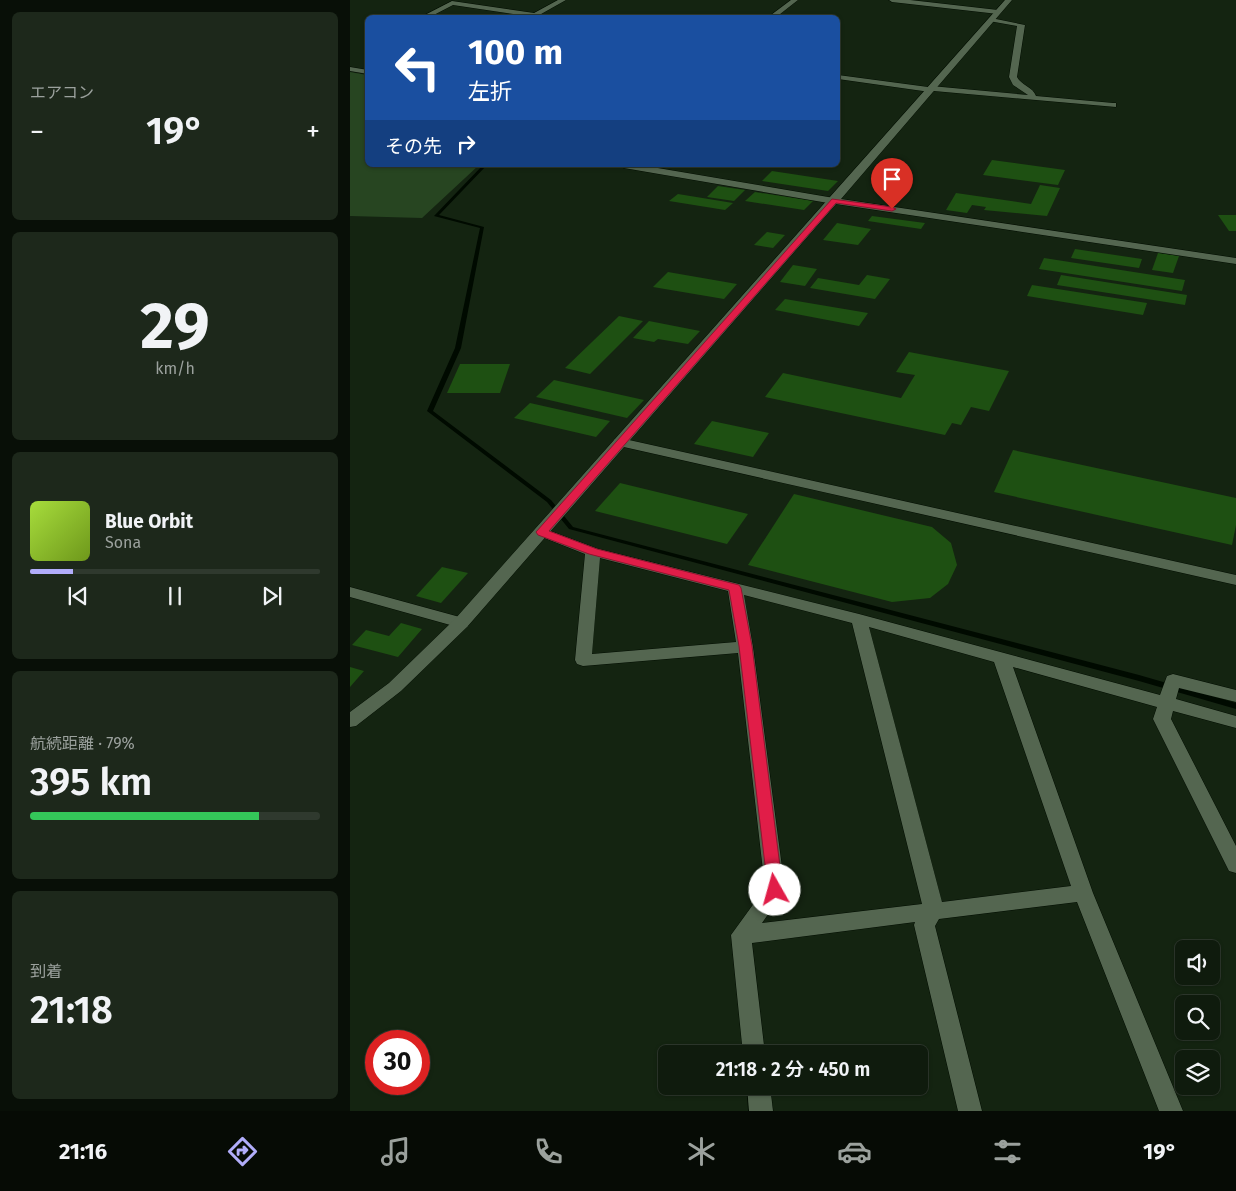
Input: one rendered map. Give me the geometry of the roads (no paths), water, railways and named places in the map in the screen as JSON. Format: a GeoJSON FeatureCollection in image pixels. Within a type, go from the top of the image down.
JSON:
{"type":"FeatureCollection","features":[{"type":"Feature","properties":{"kind":"street"},"geometry":{"type":"LineString","coordinates":[[533,15],[563,0]]}},
{"type":"Feature","properties":{"kind":"street"},"geometry":{"type":"LineString","coordinates":[[774,15],[795,0]]}},
{"type":"Feature","properties":{"kind":"street"},"geometry":{"type":"LineString","coordinates":[[892,0],[998,12]]}},
{"type":"Feature","properties":{"kind":"street"},"geometry":{"type":"LineString","coordinates":[[350,720],[395,687],[461,623],[1009,0]]}},
{"type":"Feature","properties":{"kind":"street"},"geometry":{"type":"LineString","coordinates":[[428,15],[452,3],[526,15]]}},
{"type":"Feature","properties":{"kind":"street"},"geometry":{"type":"LineString","coordinates":[[503,10],[510,5]]}},
{"type":"Feature","properties":{"kind":"street"},"geometry":{"type":"LineString","coordinates":[[991,20],[1021,25],[1013,77],[1016,83],[1032,94],[1032,98]]}},
{"type":"Feature","properties":{"kind":"street"},"geometry":{"type":"LineString","coordinates":[[350,69],[365,72]]}},
{"type":"Feature","properties":{"kind":"street"},"geometry":{"type":"LineString","coordinates":[[840,77],[931,89],[1113,105]]}},
{"type":"Feature","properties":{"kind":"street"},"geometry":{"type":"LineString","coordinates":[[636,167],[834,201],[1236,261]]}},
{"type":"Feature","properties":{"kind":"street"},"geometry":{"type":"LineString","coordinates":[[620,442],[1236,580]]}},
{"type":"Feature","properties":{"kind":"street"},"geometry":{"type":"LineString","coordinates":[[542,532],[593,552],[860,619],[1236,722]]}},
{"type":"Feature","properties":{"kind":"street"},"geometry":{"type":"LineString","coordinates":[[593,552],[583,660],[745,646]]}},
{"type":"Feature","properties":{"kind":"street"},"geometry":{"type":"LineString","coordinates":[[735,588],[745,646],[775,890],[741,935],[753,1045]]}},
{"type":"Feature","properties":{"kind":"street"},"geometry":{"type":"LineString","coordinates":[[350,592],[461,623]]}},
{"type":"Feature","properties":{"kind":"street"},"geometry":{"type":"LineString","coordinates":[[860,619],[934,910],[924,925],[970,1111]]}},
{"type":"Feature","properties":{"kind":"street"},"geometry":{"type":"LineString","coordinates":[[1001,657],[1083,892],[1171,1111]]}},
{"type":"Feature","properties":{"kind":"street"},"geometry":{"type":"LineString","coordinates":[[1236,696],[1174,680],[1162,719],[1236,865]]}},
{"type":"Feature","properties":{"kind":"street"},"geometry":{"type":"LineString","coordinates":[[741,935],[1083,892]]}},
{"type":"Feature","properties":{"kind":"street"},"geometry":{"type":"LineString","coordinates":[[759,1095],[761,1111]]}},
{"type":"Feature","properties":{"kind":"waterway"},"geometry":{"type":"LineString","coordinates":[[483,167],[436,216],[482,227],[458,348],[430,411],[549,501],[571,528],[1139,678],[1236,706]]}}]}
